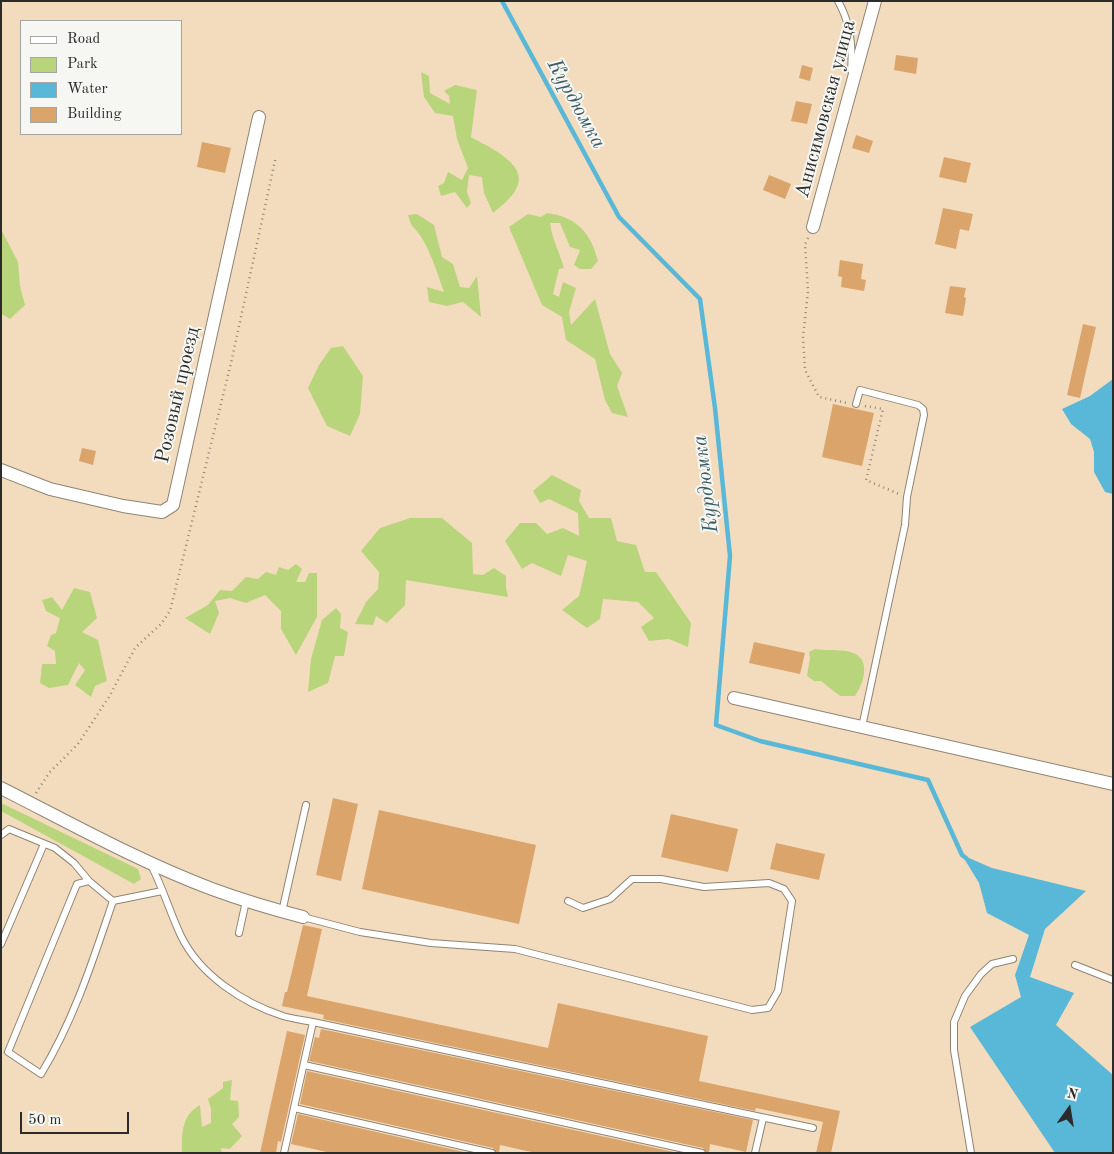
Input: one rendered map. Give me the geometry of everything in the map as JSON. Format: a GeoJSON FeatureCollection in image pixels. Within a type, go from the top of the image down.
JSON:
{"type":"FeatureCollection","features":[{"type":"Feature","properties":{"kind":"street","name":"Анисимовская улица"},"geometry":{"type":"LineString","coordinates":[[813,227],[875,1]]}},
{"type":"Feature","properties":{"kind":"street","name":"Розовый проезд"},"geometry":{"type":"LineString","coordinates":[[1,470],[50,489],[123,506],[162,512],[173,505],[259,117]]}},
{"type":"Feature","properties":{"kind":"street"},"geometry":{"type":"LineString","coordinates":[[734,698],[1113,784]]}},
{"type":"Feature","properties":{"kind":"street"},"geometry":{"type":"LineString","coordinates":[[1,788],[149,862],[246,901],[303,917]]}},
{"type":"Feature","properties":{"kind":"lane"},"geometry":{"type":"LineString","coordinates":[[838,1],[845,13],[850,31],[852,61],[849,95]]}},
{"type":"Feature","properties":{"kind":"lane"},"geometry":{"type":"LineString","coordinates":[[856,404],[860,390],[918,405],[923,409],[924,415],[907,497],[906,525],[862,727]]}},
{"type":"Feature","properties":{"kind":"lane"},"geometry":{"type":"LineString","coordinates":[[282,912],[306,805]]}},
{"type":"Feature","properties":{"kind":"lane"},"geometry":{"type":"LineString","coordinates":[[1,835],[9,829],[55,848],[74,863],[89,880],[114,901]]}},
{"type":"Feature","properties":{"kind":"lane"},"geometry":{"type":"LineString","coordinates":[[1,944],[44,844]]}},
{"type":"Feature","properties":{"kind":"lane"},"geometry":{"type":"LineString","coordinates":[[149,862],[181,937],[197,960],[235,994],[262,1008],[284,1016],[814,1128]]}},
{"type":"Feature","properties":{"kind":"lane"},"geometry":{"type":"LineString","coordinates":[[303,917],[360,932],[431,943],[515,949],[752,1010],[768,1008],[778,991],[792,901],[784,889],[769,883],[704,887],[661,879],[632,879],[610,900],[583,908],[568,902]]}},
{"type":"Feature","properties":{"kind":"lane"},"geometry":{"type":"LineString","coordinates":[[89,880],[77,884],[5,1051],[41,1074],[56,1050],[84,986],[114,901]]}},
{"type":"Feature","properties":{"kind":"lane"},"geometry":{"type":"LineString","coordinates":[[114,901],[162,891]]}},
{"type":"Feature","properties":{"kind":"lane"},"geometry":{"type":"LineString","coordinates":[[239,933],[246,901]]}},
{"type":"Feature","properties":{"kind":"lane"},"geometry":{"type":"LineString","coordinates":[[970,1153],[954,1050],[954,1022],[964,996],[981,974],[992,964],[1013,959]]}},
{"type":"Feature","properties":{"kind":"lane"},"geometry":{"type":"LineString","coordinates":[[1075,965],[1113,980]]}},
{"type":"Feature","properties":{"kind":"lane"},"geometry":{"type":"LineString","coordinates":[[284,1153],[313,1022]]}},
{"type":"Feature","properties":{"kind":"lane"},"geometry":{"type":"LineString","coordinates":[[304,1065],[702,1153]]}},
{"type":"Feature","properties":{"kind":"lane"},"geometry":{"type":"LineString","coordinates":[[294,1108],[492,1153]]}},
{"type":"Feature","properties":{"kind":"lane"},"geometry":{"type":"LineString","coordinates":[[756,1153],[763,1118]]}},
{"type":"Feature","properties":{"kind":"path"},"geometry":{"type":"LineString","coordinates":[[813,227],[805,244],[808,291],[803,338],[805,370],[819,397],[883,409],[866,480],[907,497]]}},
{"type":"Feature","properties":{"kind":"green space"},"geometry":{"type":"Polygon","coordinates":[[[421,72],[429,76],[430,93],[450,104],[449,96],[444,91],[455,85],[477,90],[471,137],[507,159],[518,175],[518,184],[513,194],[493,213],[484,193],[482,177],[469,175],[467,192],[471,203],[467,208],[455,192],[441,196],[438,186],[444,183],[448,172],[462,180],[468,168],[457,139],[453,116],[435,113],[424,97],[421,72]]]}},
{"type":"Feature","properties":{"kind":"green space"},"geometry":{"type":"Polygon","coordinates":[[[547,213],[567,218],[581,228],[595,251],[598,261],[591,269],[580,269],[574,265],[580,250],[570,247],[560,223],[550,223],[552,235],[564,268],[559,269],[553,294],[559,297],[563,282],[576,288],[569,312],[571,325],[595,299],[610,354],[622,373],[617,386],[628,417],[612,413],[605,400],[595,359],[566,340],[562,317],[542,305],[509,227],[528,214],[541,217],[547,213]]]}},
{"type":"Feature","properties":{"kind":"green space"},"geometry":{"type":"Polygon","coordinates":[[[417,214],[434,225],[442,257],[453,264],[460,287],[469,288],[477,276],[481,317],[463,302],[447,306],[429,302],[427,287],[444,292],[427,248],[411,225],[408,215],[417,214]]]}},
{"type":"Feature","properties":{"kind":"green space"},"geometry":{"type":"Polygon","coordinates":[[[1,224],[2,231],[18,262],[20,286],[25,305],[10,319],[2,314],[1,224]]]}},
{"type":"Feature","properties":{"kind":"green space"},"geometry":{"type":"Polygon","coordinates":[[[343,346],[363,376],[360,414],[350,436],[327,426],[308,388],[319,365],[331,348],[343,346]]]}},
{"type":"Feature","properties":{"kind":"green space"},"geometry":{"type":"Polygon","coordinates":[[[552,475],[581,490],[579,501],[589,518],[611,518],[617,541],[636,545],[645,572],[656,572],[691,623],[688,647],[669,639],[649,641],[641,627],[654,618],[638,602],[603,599],[600,619],[587,628],[562,610],[579,596],[587,561],[568,555],[561,576],[532,563],[522,569],[505,541],[520,523],[536,523],[547,534],[563,528],[579,536],[578,513],[549,499],[540,503],[533,491],[552,475]]]}},
{"type":"Feature","properties":{"kind":"green space"},"geometry":{"type":"Polygon","coordinates":[[[410,518],[442,518],[472,543],[473,574],[483,575],[494,568],[506,576],[508,597],[406,580],[405,605],[387,623],[376,616],[373,625],[355,624],[366,602],[378,589],[379,572],[361,551],[380,528],[410,518]]]}},
{"type":"Feature","properties":{"kind":"green space"},"geometry":{"type":"Polygon","coordinates":[[[296,564],[302,569],[296,582],[305,582],[309,573],[317,573],[317,617],[296,655],[281,629],[281,611],[265,595],[246,603],[230,598],[215,601],[219,613],[210,634],[185,618],[208,605],[220,590],[232,591],[246,577],[258,579],[266,572],[276,575],[279,567],[288,570],[296,564]]]}},
{"type":"Feature","properties":{"kind":"green space"},"geometry":{"type":"Polygon","coordinates":[[[74,588],[90,592],[97,618],[82,632],[98,640],[107,681],[95,686],[91,697],[75,685],[85,670],[79,663],[68,685],[49,688],[40,683],[42,664],[56,664],[55,651],[47,646],[51,635],[56,633],[60,618],[46,611],[42,600],[52,597],[62,610],[74,588]]]}},
{"type":"Feature","properties":{"kind":"green space"},"geometry":{"type":"Polygon","coordinates":[[[336,608],[341,614],[340,628],[348,632],[344,656],[335,656],[328,683],[308,692],[311,659],[322,620],[336,608]]]}},
{"type":"Feature","properties":{"kind":"green space"},"geometry":{"type":"Polygon","coordinates":[[[815,649],[851,652],[862,659],[864,666],[863,678],[855,696],[840,696],[821,681],[814,681],[807,676],[809,652],[815,649]]]}},
{"type":"Feature","properties":{"kind":"green space"},"geometry":{"type":"Polygon","coordinates":[[[1,803],[138,869],[141,879],[134,884],[1,811],[1,803]]]}},
{"type":"Feature","properties":{"kind":"green space"},"geometry":{"type":"Polygon","coordinates":[[[232,1080],[230,1100],[238,1101],[239,1117],[232,1124],[242,1136],[230,1149],[221,1148],[222,1153],[182,1153],[184,1126],[189,1114],[200,1105],[202,1127],[211,1123],[211,1109],[208,1099],[223,1088],[223,1082],[232,1080]]]}},
{"type":"Feature","properties":{"kind":"water"},"geometry":{"type":"Polygon","coordinates":[[[1113,379],[1113,494],[1105,492],[1094,472],[1094,452],[1090,439],[1071,424],[1062,409],[1090,396],[1113,379]]]}},
{"type":"Feature","properties":{"kind":"water"},"geometry":{"type":"Polygon","coordinates":[[[962,855],[992,868],[1086,891],[1045,929],[1030,977],[1074,993],[1056,1025],[1113,1075],[1113,1153],[1055,1153],[970,1027],[1021,997],[1015,975],[1029,935],[987,913],[979,883],[962,855]]]}},
{"type":"Feature","properties":{"kind":"building"},"geometry":{"type":"Polygon","coordinates":[[[896,55],[918,58],[916,74],[894,70],[896,55]]]}},
{"type":"Feature","properties":{"kind":"building"},"geometry":{"type":"Polygon","coordinates":[[[802,65],[813,68],[810,81],[799,78],[802,65]]]}},
{"type":"Feature","properties":{"kind":"building"},"geometry":{"type":"Polygon","coordinates":[[[796,101],[812,104],[807,124],[791,121],[796,101]]]}},
{"type":"Feature","properties":{"kind":"building"},"geometry":{"type":"Polygon","coordinates":[[[856,135],[873,141],[869,153],[852,148],[856,135]]]}},
{"type":"Feature","properties":{"kind":"building"},"geometry":{"type":"Polygon","coordinates":[[[202,142],[231,148],[225,173],[197,167],[202,142]]]}},
{"type":"Feature","properties":{"kind":"building"},"geometry":{"type":"Polygon","coordinates":[[[944,157],[971,163],[966,183],[939,177],[944,157]]]}},
{"type":"Feature","properties":{"kind":"building"},"geometry":{"type":"Polygon","coordinates":[[[769,175],[791,184],[785,199],[763,190],[769,175]]]}},
{"type":"Feature","properties":{"kind":"building"},"geometry":{"type":"Polygon","coordinates":[[[943,208],[973,214],[969,231],[960,229],[956,249],[935,244],[943,208]]]}},
{"type":"Feature","properties":{"kind":"building"},"geometry":{"type":"Polygon","coordinates":[[[840,260],[863,264],[861,279],[866,280],[864,291],[841,287],[842,277],[838,276],[840,260]]]}},
{"type":"Feature","properties":{"kind":"building"},"geometry":{"type":"Polygon","coordinates":[[[950,286],[966,288],[963,316],[945,313],[950,286]]]}},
{"type":"Feature","properties":{"kind":"building"},"geometry":{"type":"Polygon","coordinates":[[[1083,324],[1096,327],[1080,398],[1067,395],[1083,324]]]}},
{"type":"Feature","properties":{"kind":"building"},"geometry":{"type":"Polygon","coordinates":[[[833,404],[874,413],[862,466],[822,457],[833,404]]]}},
{"type":"Feature","properties":{"kind":"building"},"geometry":{"type":"Polygon","coordinates":[[[82,448],[96,451],[93,465],[79,461],[82,448]]]}},
{"type":"Feature","properties":{"kind":"building"},"geometry":{"type":"Polygon","coordinates":[[[754,642],[805,653],[800,674],[749,663],[754,642]]]}},
{"type":"Feature","properties":{"kind":"building"},"geometry":{"type":"Polygon","coordinates":[[[333,798],[358,804],[341,881],[316,875],[333,798]]]}},
{"type":"Feature","properties":{"kind":"building"},"geometry":{"type":"Polygon","coordinates":[[[379,810],[536,845],[519,924],[362,889],[379,810]]]}},
{"type":"Feature","properties":{"kind":"building"},"geometry":{"type":"Polygon","coordinates":[[[671,814],[738,829],[728,872],[661,857],[671,814]]]}},
{"type":"Feature","properties":{"kind":"building"},"geometry":{"type":"Polygon","coordinates":[[[776,843],[825,854],[819,880],[770,869],[776,843]]]}},
{"type":"Feature","properties":{"kind":"building"},"geometry":{"type":"Polygon","coordinates":[[[303,925],[322,929],[307,996],[548,1048],[558,1003],[708,1036],[699,1081],[840,1111],[831,1153],[816,1153],[823,1122],[756,1108],[755,1111],[323,1019],[324,1015],[282,1006],[303,925]]]}},
{"type":"Feature","properties":{"kind":"building"},"geometry":{"type":"Polygon","coordinates":[[[321,1029],[753,1120],[746,1152],[710,1144],[709,1153],[707,1153],[703,1148],[309,1061],[315,1037],[319,1038],[321,1029]]]}},
{"type":"Feature","properties":{"kind":"building"},"geometry":{"type":"Polygon","coordinates":[[[287,1031],[305,1035],[281,1142],[278,1141],[276,1153],[260,1153],[287,1031]]]}},
{"type":"Feature","properties":{"kind":"building"},"geometry":{"type":"Polygon","coordinates":[[[307,1071],[678,1153],[536,1153],[500,1145],[499,1153],[497,1153],[493,1148],[300,1104],[307,1071]]]}},
{"type":"Feature","properties":{"kind":"building"},"geometry":{"type":"Polygon","coordinates":[[[298,1114],[468,1153],[331,1153],[291,1144],[298,1114]]]}},
{"type":"Feature","properties":{"kind":"waterway","name":"Курдюмка"},"geometry":{"type":"LineString","coordinates":[[502,1],[619,217],[700,299],[715,408],[730,556],[716,725],[760,741],[928,780],[962,855],[966,858]]}}]}
